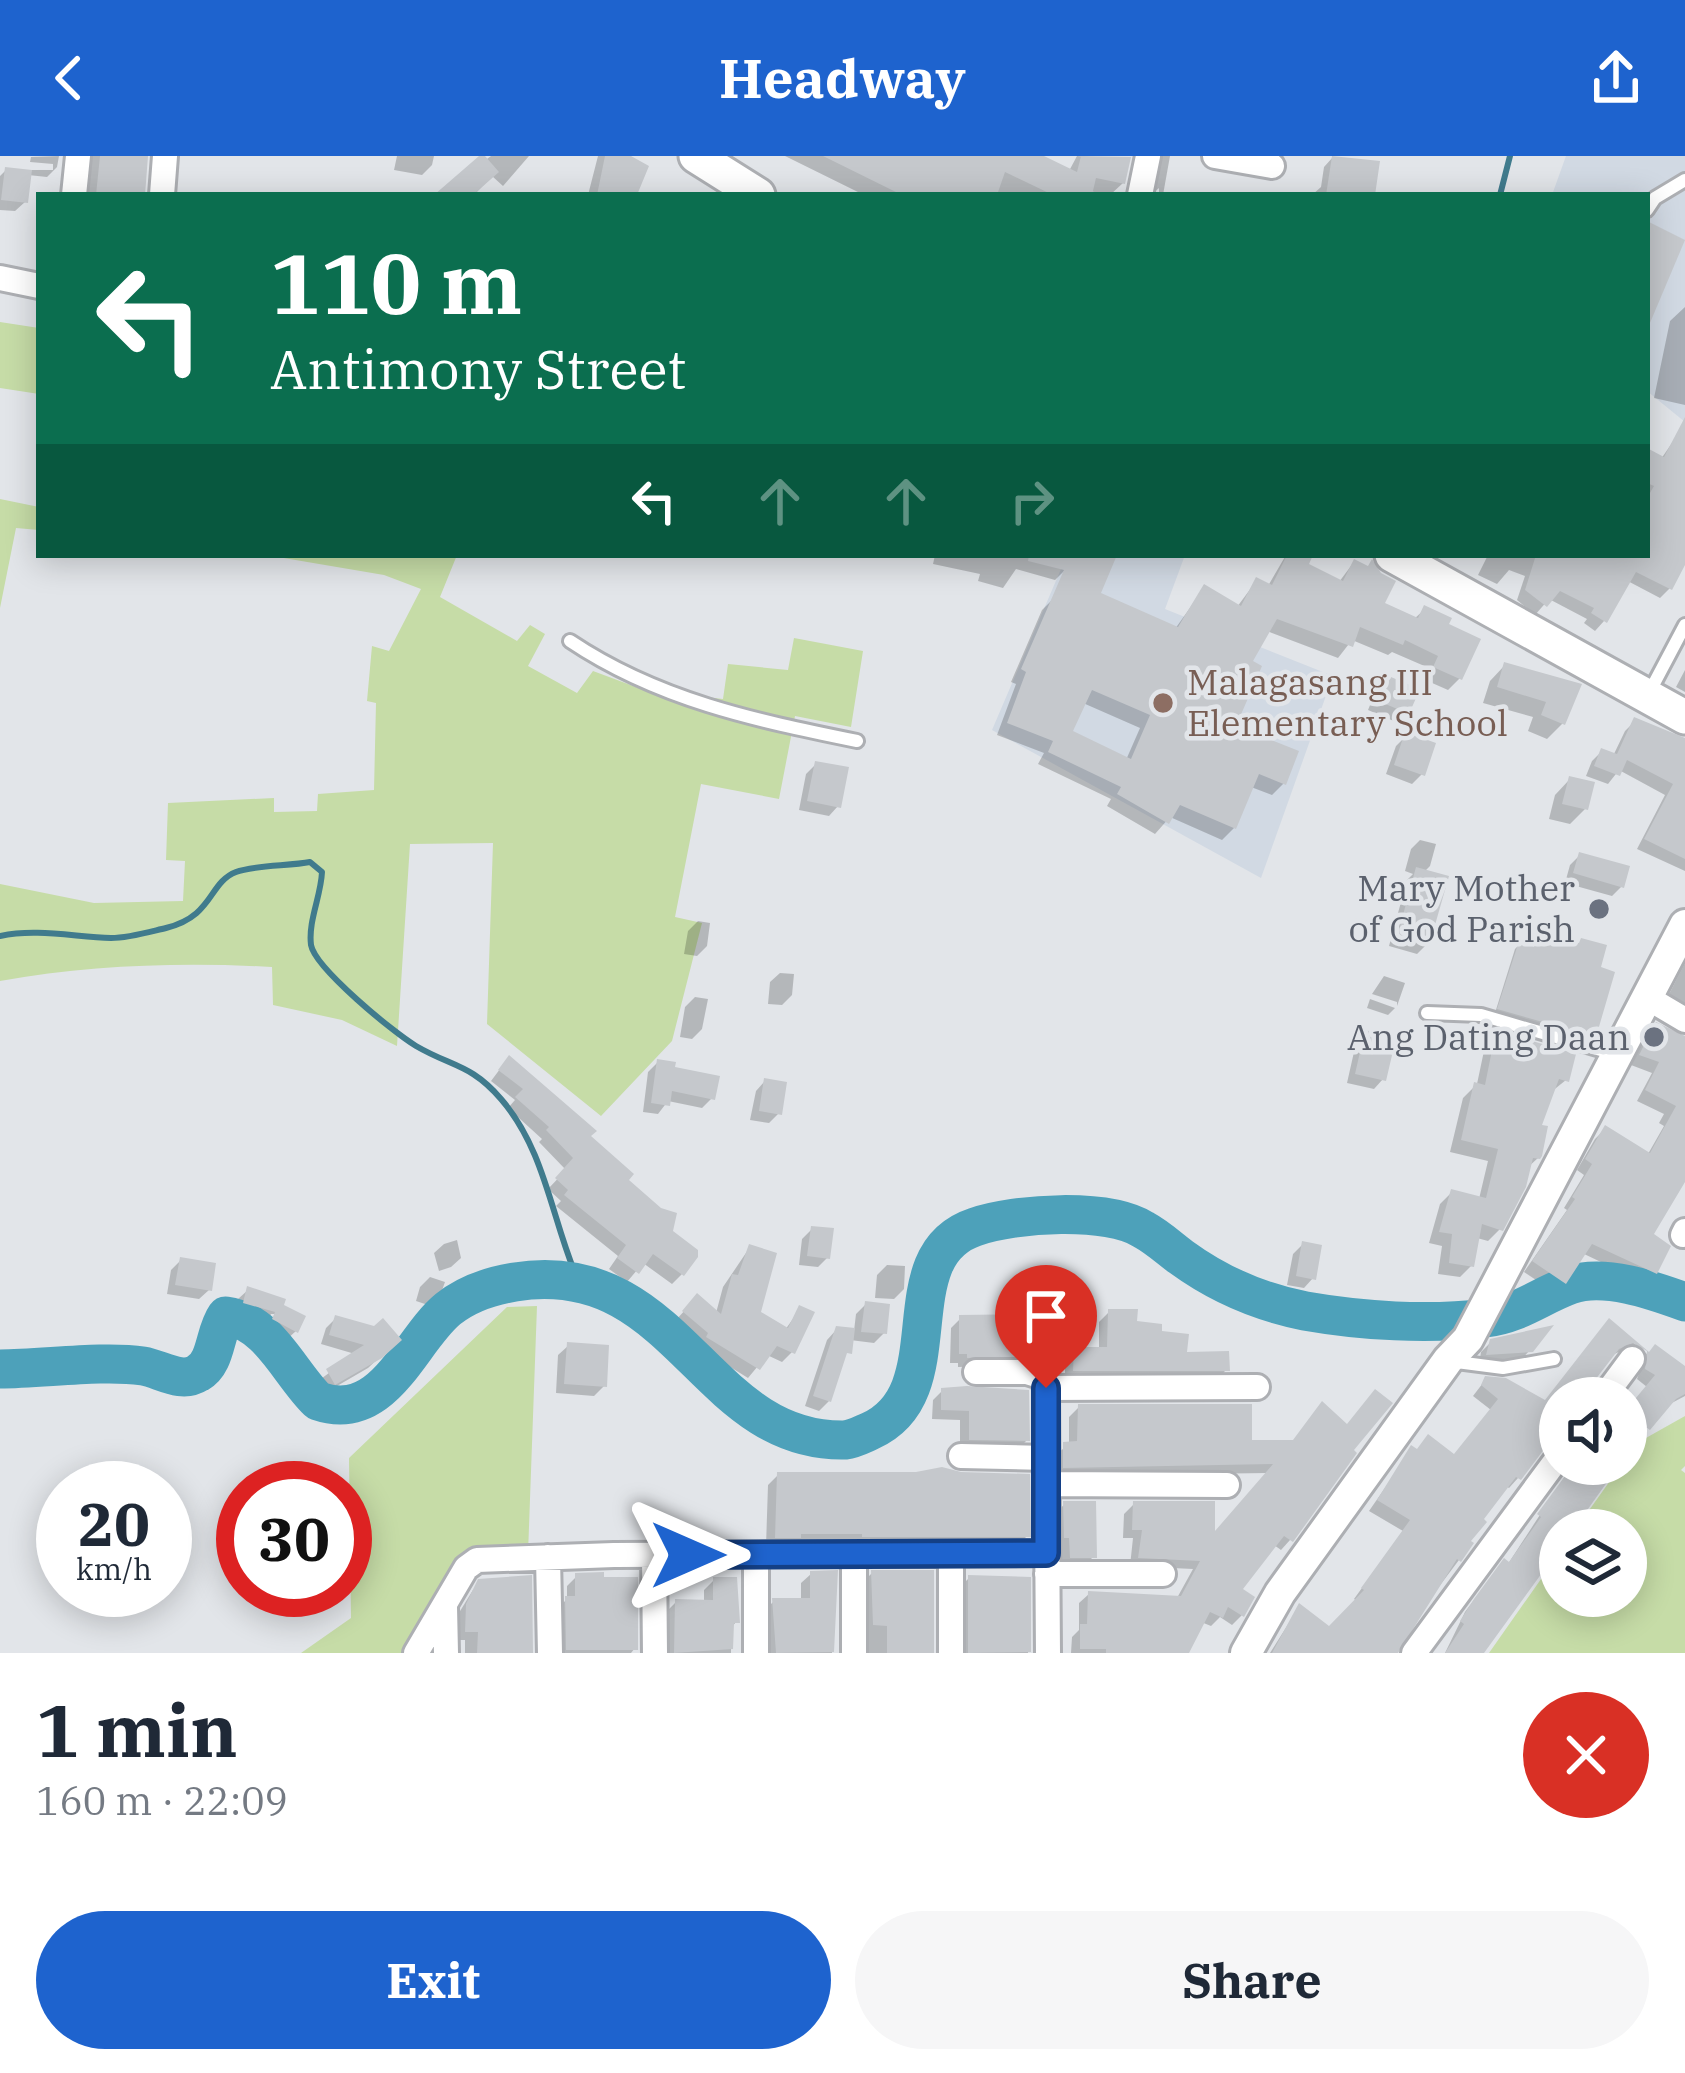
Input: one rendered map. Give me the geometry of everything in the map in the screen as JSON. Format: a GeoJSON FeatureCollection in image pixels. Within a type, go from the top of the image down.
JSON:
{"type":"FeatureCollection","features":[{"type":"Feature","properties":{"kind":"main road"},"geometry":{"type":"LineString","coordinates":[[696,156],[753,192]]}},
{"type":"Feature","properties":{"kind":"main road"},"geometry":{"type":"LineString","coordinates":[[1397,558],[1685,717]]}},
{"type":"Feature","properties":{"kind":"street"},"geometry":{"type":"LineString","coordinates":[[74,192],[78,156]]}},
{"type":"Feature","properties":{"kind":"street"},"geometry":{"type":"LineString","coordinates":[[162,192],[165,156]]}},
{"type":"Feature","properties":{"kind":"street"},"geometry":{"type":"LineString","coordinates":[[1141,192],[1148,156]]}},
{"type":"Feature","properties":{"kind":"street"},"geometry":{"type":"LineString","coordinates":[[1215,156],[1271,166]]}},
{"type":"Feature","properties":{"kind":"street"},"geometry":{"type":"LineString","coordinates":[[0,278],[36,285]]}},
{"type":"Feature","properties":{"kind":"street"},"geometry":{"type":"LineString","coordinates":[[1246,1653],[1280,1593],[1458,1350],[1499,1282],[1685,925]]}},
{"type":"Feature","properties":{"kind":"street"},"geometry":{"type":"LineString","coordinates":[[1648,998],[1685,1020]]}},
{"type":"Feature","properties":{"kind":"street"},"geometry":{"type":"LineString","coordinates":[[1618,1377],[1632,1358]]}},
{"type":"Feature","properties":{"kind":"street"},"geometry":{"type":"LineString","coordinates":[[976,1372],[1027,1372],[1043,1377],[1046,1388],[1048,1653]]}},
{"type":"Feature","properties":{"kind":"street"},"geometry":{"type":"LineString","coordinates":[[1046,1388],[1257,1387]]}},
{"type":"Feature","properties":{"kind":"street"},"geometry":{"type":"LineString","coordinates":[[962,1456],[1046,1470],[1226,1485]]}},
{"type":"Feature","properties":{"kind":"street"},"geometry":{"type":"LineString","coordinates":[[1414,1653],[1539,1483]]}},
{"type":"Feature","properties":{"kind":"street"},"geometry":{"type":"LineString","coordinates":[[655,1555],[655,1653]]}},
{"type":"Feature","properties":{"kind":"street"},"geometry":{"type":"LineString","coordinates":[[756,1555],[756,1653]]}},
{"type":"Feature","properties":{"kind":"street"},"geometry":{"type":"LineString","coordinates":[[854,1556],[854,1653]]}},
{"type":"Feature","properties":{"kind":"street"},"geometry":{"type":"LineString","coordinates":[[951,1556],[951,1653]]}},
{"type":"Feature","properties":{"kind":"street"},"geometry":{"type":"LineString","coordinates":[[416,1653],[466,1568],[477,1560],[951,1556],[1163,1574]]}},
{"type":"Feature","properties":{"kind":"street"},"geometry":{"type":"LineString","coordinates":[[548,1557],[550,1653]]}},
{"type":"Feature","properties":{"kind":"street"},"geometry":{"type":"LineString","coordinates":[[445,1603],[446,1653]]}},
{"type":"Feature","properties":{"kind":"lane"},"geometry":{"type":"LineString","coordinates":[[1650,206],[1685,180]]}},
{"type":"Feature","properties":{"kind":"lane"},"geometry":{"type":"LineString","coordinates":[[1646,698],[1685,625]]}},
{"type":"Feature","properties":{"kind":"lane"},"geometry":{"type":"LineString","coordinates":[[569,641],[634,681],[740,717],[857,741]]}},
{"type":"Feature","properties":{"kind":"lane"},"geometry":{"type":"LineString","coordinates":[[1427,1013],[1481,1016],[1618,1055]]}},
{"type":"Feature","properties":{"kind":"lane"},"geometry":{"type":"LineString","coordinates":[[1458,1350],[1503,1368],[1554,1358]]}},
{"type":"Feature","properties":{"kind":"shaded area"},"geometry":{"type":"Polygon","coordinates":[[[1566,156],[1685,156],[1685,422],[1650,393],[1650,192],[1553,192],[1566,156]]]}},
{"type":"Feature","properties":{"kind":"shaded area","name":"Malagasang III Elementary School"},"geometry":{"type":"Polygon","coordinates":[[[1066,558],[1184,558],[1165,609],[1333,676],[1261,878],[992,730],[1066,558]]]}},
{"type":"Feature","properties":{"kind":"green space"},"geometry":{"type":"Polygon","coordinates":[[[0,322],[36,328],[36,394],[0,388],[0,322]]]}},
{"type":"Feature","properties":{"kind":"green space"},"geometry":{"type":"Polygon","coordinates":[[[0,499],[36,506],[36,530],[16,528],[0,608],[0,499]]]}},
{"type":"Feature","properties":{"kind":"green space"},"geometry":{"type":"Polygon","coordinates":[[[284,558],[456,558],[440,597],[517,641],[530,625],[545,634],[528,666],[577,693],[593,671],[644,690],[723,699],[728,664],[788,670],[794,638],[863,651],[851,727],[795,716],[779,799],[701,784],[675,917],[702,923],[672,1041],[601,1116],[487,1024],[493,843],[410,844],[397,1046],[342,1020],[273,1005],[272,967],[136,966],[0,981],[0,884],[94,903],[183,901],[185,861],[166,860],[168,803],[274,798],[274,812],[317,811],[318,794],[374,790],[376,703],[367,701],[372,646],[389,651],[421,589],[384,575],[284,558]]]}},
{"type":"Feature","properties":{"kind":"green space"},"geometry":{"type":"Polygon","coordinates":[[[537,1306],[528,1554],[477,1558],[413,1653],[301,1653],[351,1617],[372,1617],[372,1461],[349,1458],[507,1307],[537,1306]]]}},
{"type":"Feature","properties":{"kind":"green space"},"geometry":{"type":"Polygon","coordinates":[[[1685,1416],[1685,1466],[1681,1470],[1685,1473],[1685,1653],[1489,1653],[1539,1582],[1539,1617],[1647,1617],[1647,1509],[1590,1509],[1607,1485],[1647,1485],[1647,1437],[1685,1416]]]}},
{"type":"Feature","properties":{"kind":"building"},"geometry":{"type":"Polygon","coordinates":[[[100,156],[148,156],[145,192],[96,192],[100,156]]]}},
{"type":"Feature","properties":{"kind":"building"},"geometry":{"type":"Polygon","coordinates":[[[479,156],[485,156],[499,172],[476,192],[437,192],[479,156]]]}},
{"type":"Feature","properties":{"kind":"building"},"geometry":{"type":"Polygon","coordinates":[[[605,156],[631,156],[649,166],[638,192],[598,192],[605,156]]]}},
{"type":"Feature","properties":{"kind":"building"},"geometry":{"type":"Polygon","coordinates":[[[823,156],[1044,156],[1077,172],[1081,156],[1131,157],[1125,184],[1096,178],[1093,192],[1047,192],[1005,172],[998,192],[896,192],[823,156]]]}},
{"type":"Feature","properties":{"kind":"building"},"geometry":{"type":"Polygon","coordinates":[[[1332,156],[1380,161],[1375,192],[1326,192],[1332,156]]]}},
{"type":"Feature","properties":{"kind":"building"},"geometry":{"type":"Polygon","coordinates":[[[5,167],[32,170],[28,203],[1,200],[5,167]]]}},
{"type":"Feature","properties":{"kind":"building"},"geometry":{"type":"Polygon","coordinates":[[[1650,222],[1685,240],[1650,323],[1650,222]]]}},
{"type":"Feature","properties":{"kind":"building"},"geometry":{"type":"Polygon","coordinates":[[[1685,417],[1685,565],[1672,590],[1636,572],[1607,623],[1591,613],[1594,608],[1560,591],[1547,607],[1525,590],[1535,558],[1650,558],[1650,493],[1654,486],[1650,484],[1650,450],[1664,457],[1685,417]]]}},
{"type":"Feature","properties":{"kind":"building","name":"Malagasang III Elementary School"},"geometry":{"type":"Polygon","coordinates":[[[1028,558],[1116,558],[1101,593],[1178,627],[1204,584],[1241,606],[1256,577],[1272,585],[1286,558],[1312,558],[1309,564],[1343,581],[1354,559],[1368,566],[1372,559],[1381,573],[1396,581],[1385,603],[1418,618],[1424,605],[1481,639],[1462,680],[1433,667],[1438,656],[1405,640],[1403,645],[1360,627],[1353,647],[1277,619],[1253,661],[1262,666],[1236,726],[1299,751],[1286,785],[1259,774],[1236,829],[1180,805],[1169,824],[1117,794],[1121,787],[1048,752],[1053,741],[1007,723],[1026,672],[1021,669],[1064,570],[1028,558]],[[1092,690],[1073,731],[1131,759],[1150,715],[1092,690]]]}},
{"type":"Feature","properties":{"kind":"building"},"geometry":{"type":"Polygon","coordinates":[[[1504,662],[1582,684],[1565,725],[1541,715],[1546,702],[1497,687],[1504,662]]]}},
{"type":"Feature","properties":{"kind":"building"},"geometry":{"type":"Polygon","coordinates":[[[1386,675],[1420,689],[1409,714],[1376,700],[1386,675]]]}},
{"type":"Feature","properties":{"kind":"building"},"geometry":{"type":"Polygon","coordinates":[[[1634,717],[1685,738],[1685,859],[1644,839],[1673,784],[1627,760],[1620,776],[1594,766],[1601,748],[1617,754],[1634,717]]]}},
{"type":"Feature","properties":{"kind":"building"},"geometry":{"type":"Polygon","coordinates":[[[1405,732],[1436,743],[1425,776],[1394,765],[1405,732]]]}},
{"type":"Feature","properties":{"kind":"building"},"geometry":{"type":"Polygon","coordinates":[[[815,761],[849,767],[841,808],[807,801],[815,761]]]}},
{"type":"Feature","properties":{"kind":"building"},"geometry":{"type":"Polygon","coordinates":[[[1569,776],[1595,782],[1588,810],[1562,804],[1569,776]]]}},
{"type":"Feature","properties":{"kind":"building"},"geometry":{"type":"Polygon","coordinates":[[[1579,852],[1630,866],[1624,888],[1573,873],[1579,852]]]}},
{"type":"Feature","properties":{"kind":"building"},"geometry":{"type":"Polygon","coordinates":[[[1416,867],[1449,876],[1429,946],[1397,937],[1416,867]]]}},
{"type":"Feature","properties":{"kind":"building"},"geometry":{"type":"Polygon","coordinates":[[[1539,932],[1607,945],[1601,967],[1615,972],[1596,1037],[1497,1009],[1519,941],[1535,947],[1539,932]]]}},
{"type":"Feature","properties":{"kind":"building"},"geometry":{"type":"Polygon","coordinates":[[[1656,1022],[1685,1036],[1685,1182],[1654,1234],[1671,1246],[1657,1274],[1592,1244],[1566,1284],[1532,1261],[1575,1199],[1592,1164],[1585,1159],[1605,1125],[1650,1153],[1676,1106],[1645,1090],[1659,1062],[1639,1055],[1656,1022]]]}},
{"type":"Feature","properties":{"kind":"building"},"geometry":{"type":"Polygon","coordinates":[[[1365,1030],[1396,1038],[1386,1081],[1355,1074],[1365,1030]]]}},
{"type":"Feature","properties":{"kind":"building"},"geometry":{"type":"Polygon","coordinates":[[[1496,1030],[1576,1054],[1569,1082],[1559,1079],[1542,1125],[1548,1126],[1542,1156],[1533,1158],[1526,1187],[1503,1231],[1482,1224],[1474,1267],[1449,1263],[1452,1234],[1439,1232],[1451,1189],[1486,1198],[1498,1149],[1461,1140],[1474,1082],[1485,1085],[1496,1030]]]}},
{"type":"Feature","properties":{"kind":"building"},"geometry":{"type":"Polygon","coordinates":[[[509,1055],[597,1131],[591,1136],[634,1174],[629,1180],[661,1208],[677,1213],[673,1231],[698,1250],[684,1276],[653,1254],[639,1274],[617,1258],[626,1245],[564,1195],[568,1190],[555,1178],[573,1158],[546,1130],[549,1127],[515,1097],[523,1089],[498,1070],[509,1055]]]}},
{"type":"Feature","properties":{"kind":"building"},"geometry":{"type":"Polygon","coordinates":[[[657,1059],[720,1076],[715,1100],[672,1091],[670,1106],[651,1103],[657,1059]]]}},
{"type":"Feature","properties":{"kind":"building"},"geometry":{"type":"Polygon","coordinates":[[[764,1078],[787,1082],[782,1115],[759,1111],[764,1078]]]}},
{"type":"Feature","properties":{"kind":"building"},"geometry":{"type":"Polygon","coordinates":[[[811,1226],[834,1228],[830,1259],[807,1256],[811,1226]]]}},
{"type":"Feature","properties":{"kind":"building"},"geometry":{"type":"Polygon","coordinates":[[[1302,1241],[1322,1245],[1316,1280],[1296,1276],[1302,1241]]]}},
{"type":"Feature","properties":{"kind":"building"},"geometry":{"type":"Polygon","coordinates":[[[749,1244],[777,1253],[761,1312],[788,1328],[799,1305],[815,1312],[795,1354],[777,1346],[760,1370],[706,1337],[708,1333],[682,1311],[697,1293],[721,1314],[732,1274],[738,1275],[749,1244]]]}},
{"type":"Feature","properties":{"kind":"building"},"geometry":{"type":"Polygon","coordinates":[[[180,1257],[216,1263],[212,1291],[175,1285],[180,1257]]]}},
{"type":"Feature","properties":{"kind":"building"},"geometry":{"type":"Polygon","coordinates":[[[247,1286],[286,1299],[284,1305],[306,1316],[298,1333],[272,1319],[275,1312],[243,1303],[247,1286]]]}},
{"type":"Feature","properties":{"kind":"building"},"geometry":{"type":"Polygon","coordinates":[[[865,1301],[890,1304],[887,1334],[861,1332],[865,1301]]]}},
{"type":"Feature","properties":{"kind":"building"},"geometry":{"type":"Polygon","coordinates":[[[1108,1309],[1138,1309],[1137,1321],[1162,1324],[1162,1331],[1189,1334],[1187,1352],[1229,1351],[1230,1371],[1073,1371],[1074,1347],[1107,1347],[1108,1309]]]}},
{"type":"Feature","properties":{"kind":"building"},"geometry":{"type":"Polygon","coordinates":[[[1047,1314],[1047,1356],[967,1358],[959,1354],[959,1315],[1047,1314]]]}},
{"type":"Feature","properties":{"kind":"building"},"geometry":{"type":"Polygon","coordinates":[[[335,1315],[374,1326],[383,1318],[402,1340],[382,1358],[335,1385],[326,1369],[364,1345],[329,1335],[335,1315]]]}},
{"type":"Feature","properties":{"kind":"building"},"geometry":{"type":"Polygon","coordinates":[[[1609,1318],[1649,1352],[1655,1344],[1685,1366],[1685,1394],[1650,1430],[1647,1428],[1647,1385],[1655,1375],[1645,1369],[1647,1351],[1633,1343],[1619,1349],[1597,1377],[1563,1377],[1609,1318]]]}},
{"type":"Feature","properties":{"kind":"building"},"geometry":{"type":"Polygon","coordinates":[[[1554,1325],[1533,1352],[1486,1355],[1490,1339],[1554,1325]]]}},
{"type":"Feature","properties":{"kind":"building"},"geometry":{"type":"Polygon","coordinates":[[[836,1326],[855,1328],[852,1354],[847,1353],[831,1402],[813,1396],[836,1326]]]}},
{"type":"Feature","properties":{"kind":"building"},"geometry":{"type":"Polygon","coordinates":[[[567,1342],[609,1345],[607,1387],[564,1384],[567,1342]]]}},
{"type":"Feature","properties":{"kind":"building"},"geometry":{"type":"Polygon","coordinates":[[[1485,1376],[1506,1378],[1539,1397],[1539,1456],[1484,1519],[1487,1522],[1471,1541],[1474,1543],[1461,1562],[1457,1559],[1398,1653],[1272,1653],[1299,1603],[1329,1626],[1364,1590],[1361,1588],[1410,1520],[1377,1500],[1411,1445],[1417,1449],[1428,1434],[1454,1454],[1498,1399],[1481,1385],[1485,1376]]]}},
{"type":"Feature","properties":{"kind":"building"},"geometry":{"type":"Polygon","coordinates":[[[941,1388],[1029,1390],[1030,1441],[969,1440],[969,1411],[941,1410],[941,1388]]]}},
{"type":"Feature","properties":{"kind":"building"},"geometry":{"type":"Polygon","coordinates":[[[1375,1389],[1393,1403],[1354,1450],[1357,1453],[1293,1542],[1284,1536],[1243,1589],[1255,1597],[1244,1617],[1228,1607],[1223,1618],[1210,1612],[1189,1653],[1080,1649],[1088,1591],[1181,1596],[1200,1561],[1138,1558],[1142,1530],[1132,1530],[1133,1501],[1215,1501],[1215,1531],[1273,1464],[1063,1468],[1063,1442],[1077,1441],[1078,1404],[1252,1404],[1252,1440],[1293,1440],[1322,1401],[1347,1424],[1375,1389]]]}},
{"type":"Feature","properties":{"kind":"building"},"geometry":{"type":"Polygon","coordinates":[[[942,1467],[1030,1474],[1031,1537],[801,1534],[801,1538],[775,1538],[777,1472],[916,1472],[942,1467]]]}},
{"type":"Feature","properties":{"kind":"building"},"geometry":{"type":"Polygon","coordinates":[[[1558,1485],[1605,1485],[1588,1509],[1541,1509],[1558,1485]]]}},
{"type":"Feature","properties":{"kind":"building"},"geometry":{"type":"Polygon","coordinates":[[[1063,1501],[1096,1501],[1097,1558],[1070,1558],[1063,1501]]]}},
{"type":"Feature","properties":{"kind":"building"},"geometry":{"type":"Polygon","coordinates":[[[1539,1520],[1539,1577],[1484,1653],[1445,1653],[1474,1599],[1504,1558],[1509,1562],[1539,1520]]]}},
{"type":"Feature","properties":{"kind":"building"},"geometry":{"type":"Polygon","coordinates":[[[838,1570],[834,1652],[776,1653],[772,1598],[810,1598],[810,1571],[838,1570]]]}},
{"type":"Feature","properties":{"kind":"building"},"geometry":{"type":"Polygon","coordinates":[[[871,1570],[934,1570],[934,1653],[887,1653],[887,1626],[873,1625],[871,1570]]]}},
{"type":"Feature","properties":{"kind":"building"},"geometry":{"type":"Polygon","coordinates":[[[604,1572],[604,1577],[638,1577],[638,1650],[566,1650],[565,1596],[575,1596],[575,1573],[604,1572]]]}},
{"type":"Feature","properties":{"kind":"building"},"geometry":{"type":"Polygon","coordinates":[[[532,1575],[533,1653],[477,1653],[478,1632],[465,1632],[466,1604],[478,1579],[532,1575]]]}},
{"type":"Feature","properties":{"kind":"building"},"geometry":{"type":"Polygon","coordinates":[[[968,1575],[1031,1577],[1031,1652],[968,1653],[968,1575]]]}},
{"type":"Feature","properties":{"kind":"building"},"geometry":{"type":"Polygon","coordinates":[[[713,1577],[737,1577],[740,1623],[734,1623],[733,1649],[674,1653],[675,1599],[713,1600],[713,1577]]]}},
{"type":"Feature","properties":{"kind":"waterway"},"geometry":{"type":"LineString","coordinates":[[1501,192],[1510,156]]}},
{"type":"Feature","properties":{"kind":"waterway"},"geometry":{"type":"LineString","coordinates":[[0,936],[41,933],[111,938],[146,933],[193,916],[236,872],[310,862],[322,872],[311,936],[316,955],[340,984],[391,1028],[470,1072],[501,1099],[539,1165],[580,1285]]}},
{"type":"Feature","properties":{"kind":"waterway"},"geometry":{"type":"LineString","coordinates":[[0,1369],[127,1364],[191,1376],[209,1362],[226,1316],[267,1338],[318,1401],[341,1405],[361,1401],[378,1390],[434,1323],[463,1299],[515,1282],[570,1281],[616,1296],[654,1321],[756,1413],[796,1433],[845,1440],[870,1431],[896,1412],[911,1387],[926,1294],[934,1266],[949,1242],[992,1222],[1061,1215],[1128,1223],[1240,1291],[1271,1303],[1327,1314],[1418,1321],[1486,1318],[1519,1309],[1570,1285],[1598,1281],[1628,1284],[1685,1302]]}},
{"type":"Feature","properties":{"kind":"place","name":"Malagasang III Elementary School"},"geometry":{"type":"Point","coordinates":[1163,703]}},
{"type":"Feature","properties":{"kind":"place","name":"Mary Mother of God Parish"},"geometry":{"type":"Point","coordinates":[1599,909]}},
{"type":"Feature","properties":{"kind":"place","name":"Ang Dating Daan"},"geometry":{"type":"Point","coordinates":[1654,1037]}},
{"type":"Feature","properties":{"kind":"route"},"geometry":{"type":"LineString","coordinates":[[688,1555],[1046,1553],[1046,1388]]}}]}
